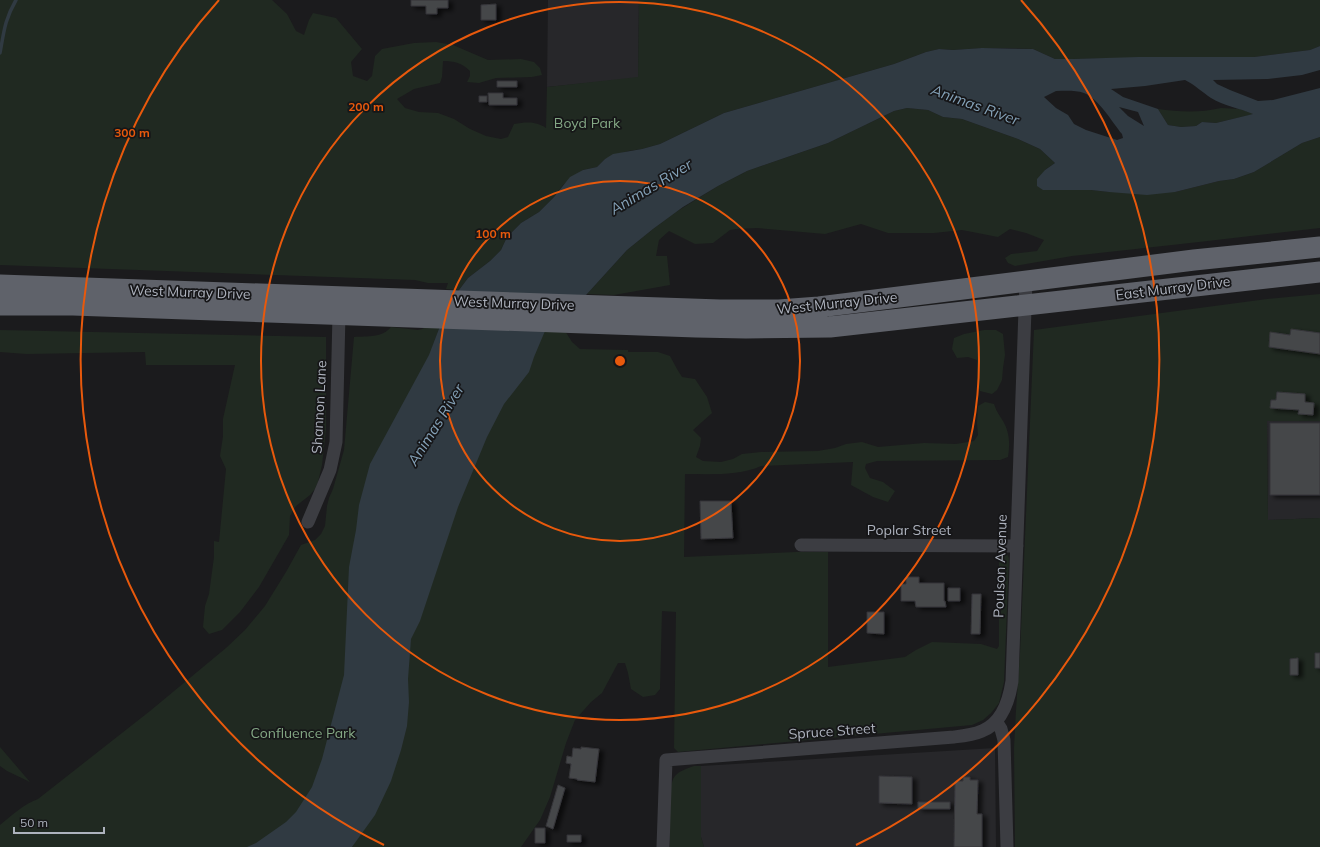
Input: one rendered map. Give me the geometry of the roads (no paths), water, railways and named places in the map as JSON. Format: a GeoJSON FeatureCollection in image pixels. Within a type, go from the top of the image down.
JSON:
{"type":"FeatureCollection","features":[{"type":"Feature","properties":{"kind":"highway","name":"East Murray Drive"},"geometry":{"type":"LineString","coordinates":[[1026,281],[1194,260],[1320,247]]}},
{"type":"Feature","properties":{"kind":"highway","name":"East Murray Drive"},"geometry":{"type":"LineString","coordinates":[[1025,306],[1320,272]]}},
{"type":"Feature","properties":{"kind":"highway","name":"West Murray Drive"},"geometry":{"type":"LineString","coordinates":[[0,305],[81,305],[415,316],[599,315],[779,310],[819,307],[1026,281]]}},
{"type":"Feature","properties":{"kind":"highway","name":"West Murray Drive"},"geometry":{"type":"LineString","coordinates":[[0,285],[428,300],[746,328],[818,328],[1025,306]]}},
{"type":"Feature","properties":{"kind":"street","name":"Poulson Avenue"},"geometry":{"type":"LineString","coordinates":[[996,721],[1006,706],[1010,695],[1012,680],[1026,281]]}},
{"type":"Feature","properties":{"kind":"street","name":"Shannon Lane"},"geometry":{"type":"LineString","coordinates":[[308,522],[330,470],[336,442],[340,314]]}},
{"type":"Feature","properties":{"kind":"street","name":"Poplar Street"},"geometry":{"type":"LineString","coordinates":[[801,545],[1017,546]]}},
{"type":"Feature","properties":{"kind":"street","name":"Spruce Street"},"geometry":{"type":"LineString","coordinates":[[663,847],[666,760],[954,737],[980,732],[988,728],[996,721]]}},
{"type":"Feature","properties":{"kind":"street"},"geometry":{"type":"LineString","coordinates":[[996,721],[1001,729],[1004,740],[1007,847]]}},
{"type":"Feature","properties":{"kind":"water","name":"Animas River"},"geometry":{"type":"Polygon","coordinates":[[[1320,46],[1320,70],[1302,75],[1268,79],[1213,80],[1217,84],[1258,101],[1273,100],[1320,88],[1320,137],[1302,143],[1254,172],[1234,179],[1219,181],[1175,192],[1147,195],[1091,190],[1043,190],[1037,186],[1037,179],[1045,170],[1055,163],[1040,149],[1018,139],[962,119],[943,117],[928,110],[907,108],[894,111],[828,143],[747,171],[683,207],[653,229],[627,250],[587,294],[545,331],[529,372],[504,404],[487,437],[458,507],[420,621],[411,639],[407,726],[391,781],[375,815],[352,847],[247,847],[256,843],[286,822],[296,812],[312,787],[322,759],[344,675],[349,567],[359,505],[370,464],[429,355],[440,326],[459,290],[468,278],[490,261],[501,250],[507,237],[521,223],[539,212],[554,197],[570,177],[583,170],[597,167],[613,154],[660,144],[724,113],[894,64],[926,52],[939,49],[1033,49],[1055,59],[1254,57],[1310,50],[1320,46]],[[1185,80],[1111,89],[1123,97],[1158,109],[1168,125],[1181,127],[1196,126],[1202,122],[1216,123],[1253,114],[1216,101],[1185,80]],[[1056,91],[1044,97],[1056,108],[1068,115],[1074,124],[1086,130],[1117,140],[1123,138],[1122,134],[1105,111],[1090,96],[1081,92],[1056,91]],[[1119,107],[1128,116],[1144,126],[1138,112],[1119,107]]]}},
{"type":"Feature","properties":{"kind":"waterway"},"geometry":{"type":"LineString","coordinates":[[0,53],[7,19],[16,0]]}},
{"type":"Feature","properties":{"kind":"park label","name":"Boyd Park"},"geometry":{"type":"Point","coordinates":[587,123]}},
{"type":"Feature","properties":{"kind":"park label","name":"Confluence Park"},"geometry":{"type":"Point","coordinates":[303,733]}}]}
